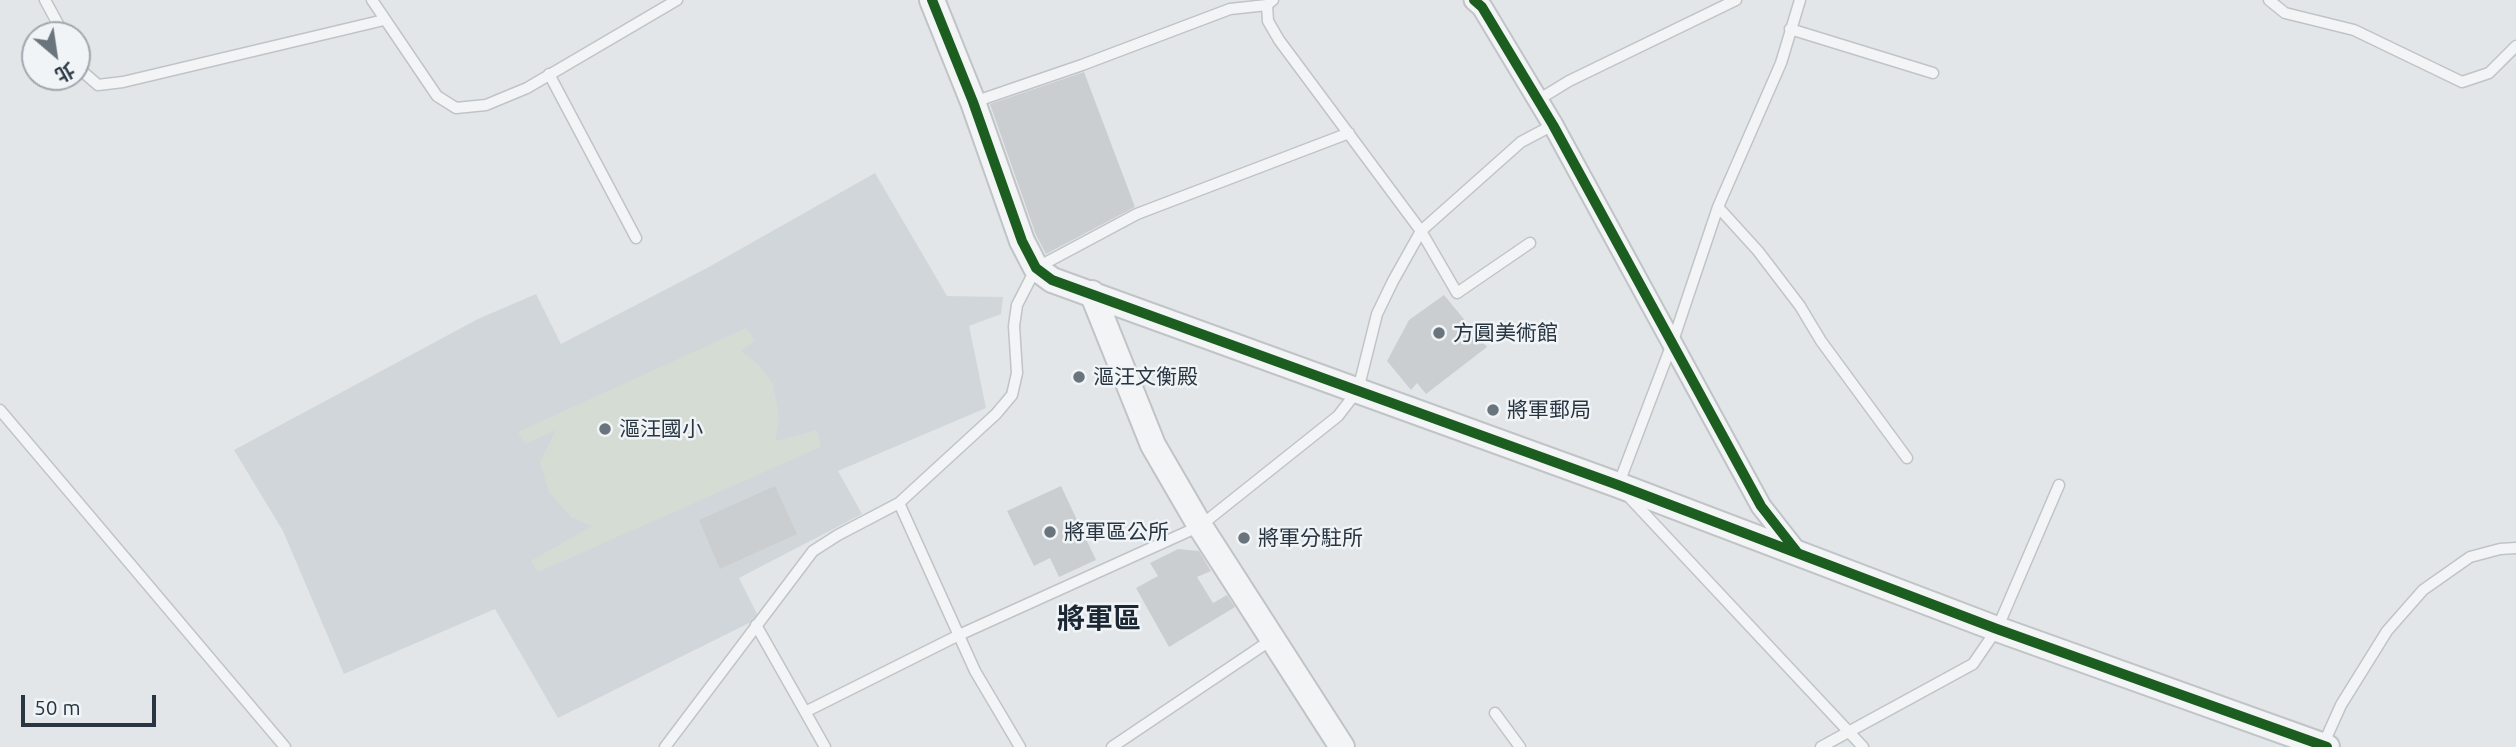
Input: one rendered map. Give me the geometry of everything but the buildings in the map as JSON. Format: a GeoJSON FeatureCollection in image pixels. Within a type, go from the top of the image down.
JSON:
{"type":"FeatureCollection","features":[{"type":"Feature","properties":{"kind":"street"},"geometry":{"type":"LineString","coordinates":[[932,0],[973,102],[1022,241],[1036,268],[1052,280],[1618,485],[1997,629],[2324,746]]}},
{"type":"Feature","properties":{"kind":"street"},"geometry":{"type":"LineString","coordinates":[[1474,0],[1482,7],[1553,125],[1761,506],[1797,552]]}},
{"type":"Feature","properties":{"kind":"street"},"geometry":{"type":"LineString","coordinates":[[1092,293],[1153,445],[1200,526],[1342,747]]}},
{"type":"Feature","properties":{"kind":"lane"},"geometry":{"type":"LineString","coordinates":[[45,0],[56,21]]}},
{"type":"Feature","properties":{"kind":"lane"},"geometry":{"type":"LineString","coordinates":[[372,0],[437,96],[456,108],[486,105],[527,88],[677,0]]}},
{"type":"Feature","properties":{"kind":"lane"},"geometry":{"type":"LineString","coordinates":[[1538,100],[1569,81],[1736,0]]}},
{"type":"Feature","properties":{"kind":"lane"},"geometry":{"type":"LineString","coordinates":[[1800,0],[1781,63],[1718,207],[1673,341],[1618,485],[1692,561],[1863,747]]}},
{"type":"Feature","properties":{"kind":"lane"},"geometry":{"type":"LineString","coordinates":[[2269,0],[2286,13],[2354,30],[2462,82],[2489,73],[2516,46]]}},
{"type":"Feature","properties":{"kind":"lane"},"geometry":{"type":"LineString","coordinates":[[973,102],[1082,65],[1230,9],[1270,3],[1268,21],[1279,40],[1422,231],[1457,293],[1530,243]]}},
{"type":"Feature","properties":{"kind":"lane"},"geometry":{"type":"LineString","coordinates":[[91,79],[98,85],[122,82],[384,20]]}},
{"type":"Feature","properties":{"kind":"lane"},"geometry":{"type":"LineString","coordinates":[[1790,29],[1933,73]]}},
{"type":"Feature","properties":{"kind":"lane"},"geometry":{"type":"LineString","coordinates":[[549,74],[636,238]]}},
{"type":"Feature","properties":{"kind":"lane"},"geometry":{"type":"LineString","coordinates":[[807,711],[959,635],[1200,526],[1338,416],[1358,390],[1377,314],[1422,231],[1521,142],[1553,125]]}},
{"type":"Feature","properties":{"kind":"lane"},"geometry":{"type":"LineString","coordinates":[[665,747],[813,551],[899,503],[996,414],[1012,395],[1017,373],[1014,327],[1017,305],[1036,268],[1137,214],[1349,133]]}},
{"type":"Feature","properties":{"kind":"lane"},"geometry":{"type":"LineString","coordinates":[[1718,207],[1758,251],[1800,306],[1821,341],[1907,458]]}},
{"type":"Feature","properties":{"kind":"lane"},"geometry":{"type":"LineString","coordinates":[[0,411],[285,747]]}},
{"type":"Feature","properties":{"kind":"lane"},"geometry":{"type":"LineString","coordinates":[[1821,747],[1973,664],[1997,629],[2059,485]]}},
{"type":"Feature","properties":{"kind":"lane"},"geometry":{"type":"LineString","coordinates":[[899,503],[975,671],[1020,747]]}},
{"type":"Feature","properties":{"kind":"lane"},"geometry":{"type":"LineString","coordinates":[[2324,746],[2341,705],[2387,631],[2423,590],[2470,556],[2516,548]]}},
{"type":"Feature","properties":{"kind":"lane"},"geometry":{"type":"LineString","coordinates":[[756,625],[825,747]]}},
{"type":"Feature","properties":{"kind":"lane"},"geometry":{"type":"LineString","coordinates":[[1112,747],[1272,639]]}},
{"type":"Feature","properties":{"kind":"lane"},"geometry":{"type":"LineString","coordinates":[[1494,713],[1520,747]]}},
{"type":"Feature","properties":{"kind":"shaded area","name":"漚汪國小"},"geometry":{"type":"Polygon","coordinates":[[[875,173],[947,296],[1003,297],[1001,314],[969,326],[986,408],[838,471],[862,514],[739,578],[759,618],[558,718],[495,609],[344,674],[283,531],[234,450],[478,319],[536,294],[561,344],[707,268],[875,173]]]}},
{"type":"Feature","properties":{"kind":"shaded area"},"geometry":{"type":"Polygon","coordinates":[[[746,328],[755,340],[741,351],[761,367],[773,384],[779,417],[775,441],[817,430],[821,447],[538,572],[531,561],[592,526],[571,517],[549,492],[540,462],[556,430],[525,444],[518,432],[746,328]]]}},
{"type":"Feature","properties":{"kind":"cycle path"},"geometry":{"type":"LineString","coordinates":[[932,0],[973,102],[1022,241],[1036,268],[1052,280],[1618,485],[1997,629],[2327,747]]}},
{"type":"Feature","properties":{"kind":"cycle path"},"geometry":{"type":"LineString","coordinates":[[1474,0],[1482,7],[1553,125],[1761,506],[1797,552]]}},
{"type":"Feature","properties":{"kind":"place","name":"方圓美術館"},"geometry":{"type":"Point","coordinates":[1439,333]}},
{"type":"Feature","properties":{"kind":"place","name":"漚汪文衡殿"},"geometry":{"type":"Point","coordinates":[1079,377]}},
{"type":"Feature","properties":{"kind":"place","name":"將軍郵局"},"geometry":{"type":"Point","coordinates":[1493,410]}},
{"type":"Feature","properties":{"kind":"place","name":"漚汪國小"},"geometry":{"type":"Point","coordinates":[605,429]}},
{"type":"Feature","properties":{"kind":"place","name":"將軍區公所"},"geometry":{"type":"Point","coordinates":[1050,532]}},
{"type":"Feature","properties":{"kind":"place","name":"將軍分駐所"},"geometry":{"type":"Point","coordinates":[1244,538]}},
{"type":"Feature","properties":{"kind":"district","name":"將軍區"},"geometry":{"type":"Point","coordinates":[1099,619]}}]}
